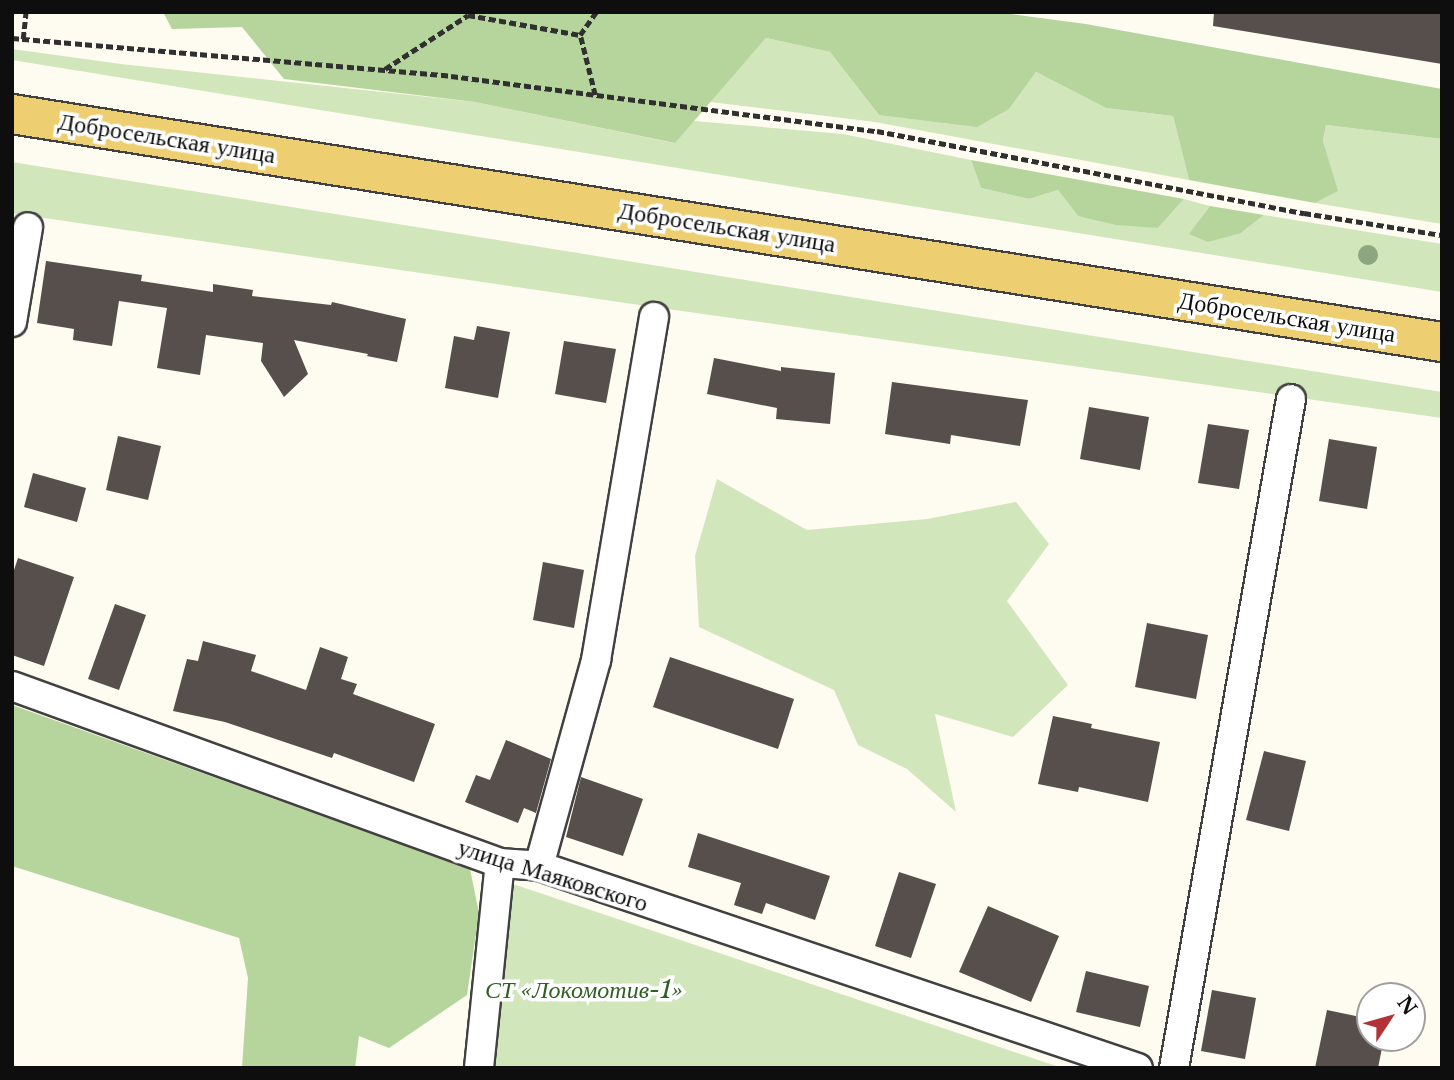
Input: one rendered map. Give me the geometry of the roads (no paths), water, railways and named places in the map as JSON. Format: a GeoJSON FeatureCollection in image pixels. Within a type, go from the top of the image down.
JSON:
{"type":"FeatureCollection","features":[{"type":"Feature","properties":{"kind":"main road","name":"Добросельская улица"},"geometry":{"type":"LineString","coordinates":[[12,114],[1442,342]]}},
{"type":"Feature","properties":{"kind":"street"},"geometry":{"type":"LineString","coordinates":[[12,322],[28,227]]}},
{"type":"Feature","properties":{"kind":"street"},"geometry":{"type":"LineString","coordinates":[[539,866],[596,660],[654,317]]}},
{"type":"Feature","properties":{"kind":"street"},"geometry":{"type":"LineString","coordinates":[[1174,1068],[1291,400]]}},
{"type":"Feature","properties":{"kind":"street","name":"улица Маяковского"},"geometry":{"type":"LineString","coordinates":[[12,686],[500,863],[539,866],[1138,1068]]}},
{"type":"Feature","properties":{"kind":"street"},"geometry":{"type":"LineString","coordinates":[[479,1068],[500,863]]}},
{"type":"Feature","properties":{"kind":"park label","name":"СТ «Локомотив-1»"},"geometry":{"type":"Point","coordinates":[584,990]}}]}
